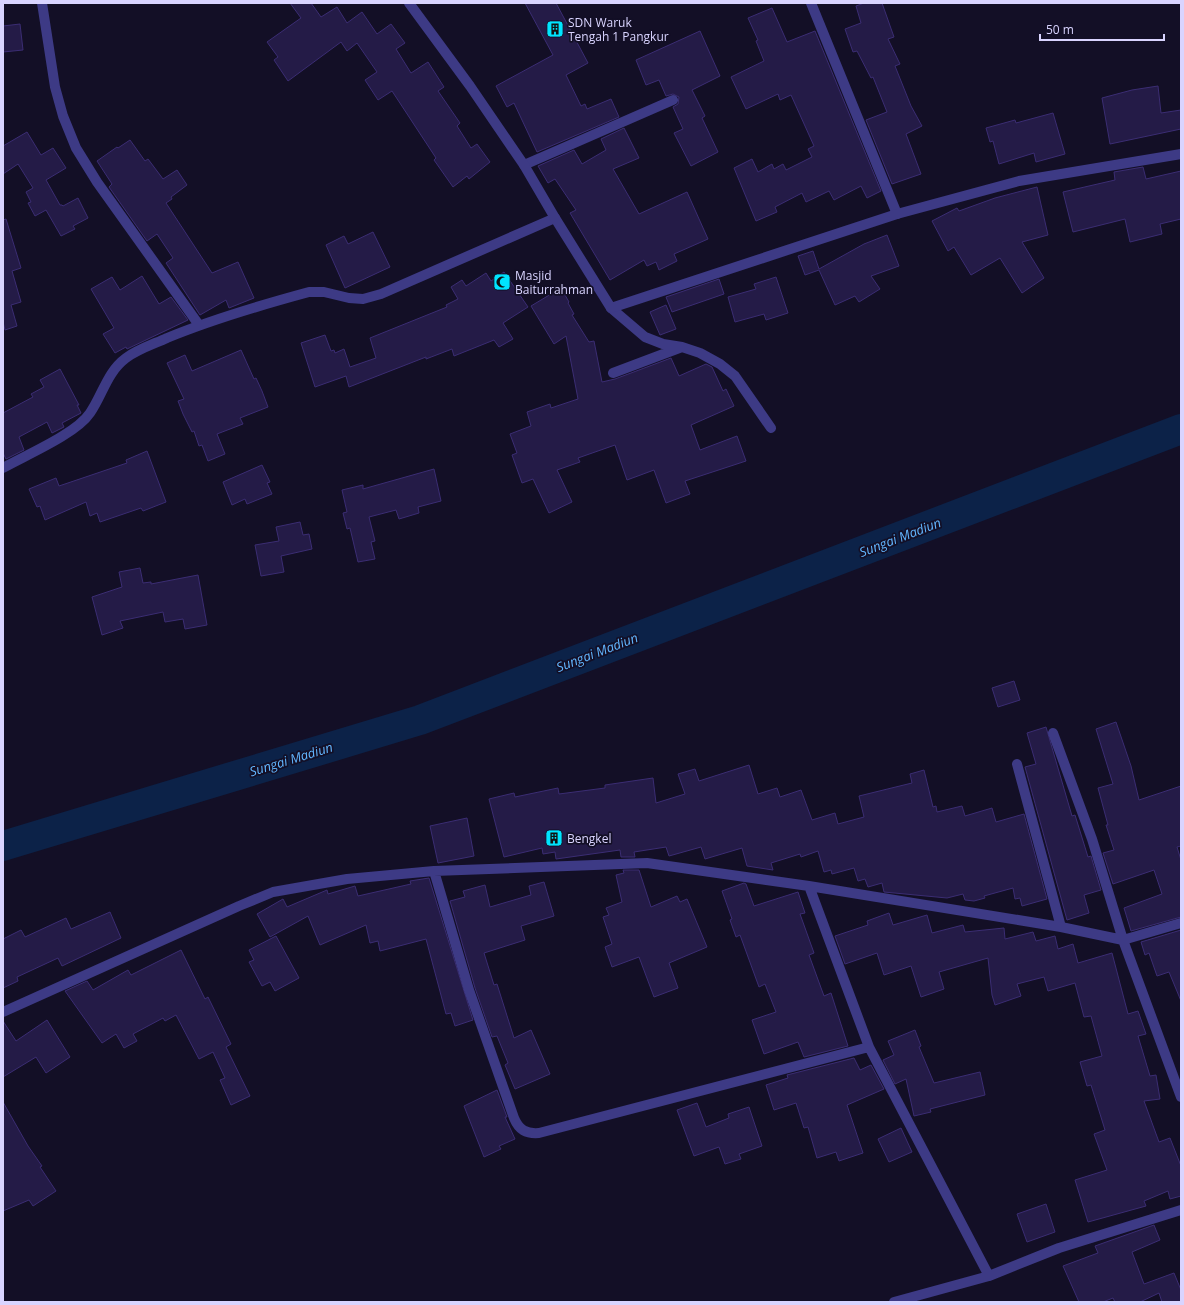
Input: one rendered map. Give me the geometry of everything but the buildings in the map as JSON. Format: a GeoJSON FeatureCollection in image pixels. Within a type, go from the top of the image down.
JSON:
{"type":"FeatureCollection","features":[{"type":"Feature","properties":{"kind":"street"},"geometry":{"type":"LineString","coordinates":[[42,3],[55,87],[63,116],[76,148],[120,216],[199,325]]}},
{"type":"Feature","properties":{"kind":"street"},"geometry":{"type":"LineString","coordinates":[[409,3],[470,86],[524,165],[611,308],[645,337],[663,344],[682,347],[706,356],[720,364],[735,376],[771,428]]}},
{"type":"Feature","properties":{"kind":"street"},"geometry":{"type":"LineString","coordinates":[[811,3],[897,214]]}},
{"type":"Feature","properties":{"kind":"street"},"geometry":{"type":"LineString","coordinates":[[524,165],[673,100]]}},
{"type":"Feature","properties":{"kind":"street"},"geometry":{"type":"LineString","coordinates":[[611,308],[897,214],[1019,181],[1181,154]]}},
{"type":"Feature","properties":{"kind":"street"},"geometry":{"type":"LineString","coordinates":[[3,468],[71,430],[83,421],[90,413],[113,368],[127,357],[199,325],[309,292],[324,292],[349,298],[363,299],[380,294],[555,218]]}},
{"type":"Feature","properties":{"kind":"street"},"geometry":{"type":"LineString","coordinates":[[613,373],[682,347]]}},
{"type":"Feature","properties":{"kind":"street"},"geometry":{"type":"LineString","coordinates":[[1053,733],[1092,839],[1123,940],[1181,1097]]}},
{"type":"Feature","properties":{"kind":"street"},"geometry":{"type":"LineString","coordinates":[[1017,764],[1060,926]]}},
{"type":"Feature","properties":{"kind":"street"},"geometry":{"type":"LineString","coordinates":[[3,1012],[239,906],[274,892],[348,879],[434,871],[648,863],[809,886],[1060,926],[1123,940],[1181,923]]}},
{"type":"Feature","properties":{"kind":"street"},"geometry":{"type":"LineString","coordinates":[[434,871],[469,990],[514,1118],[522,1131],[530,1134],[539,1132],[869,1047]]}},
{"type":"Feature","properties":{"kind":"street"},"geometry":{"type":"LineString","coordinates":[[809,886],[869,1047],[989,1276]]}},
{"type":"Feature","properties":{"kind":"street"},"geometry":{"type":"LineString","coordinates":[[894,1302],[989,1276],[1059,1248],[1181,1210]]}},
{"type":"Feature","properties":{"kind":"waterway","name":"Sungai Madiun"},"geometry":{"type":"LineString","coordinates":[[3,846],[420,720],[1181,429]]}},
{"type":"Feature","properties":{"kind":"place","name":"SDN Waruk Tengah 1 Pangkur"},"geometry":{"type":"Point","coordinates":[555,29]}},
{"type":"Feature","properties":{"kind":"place","name":"Masjid Baiturrahman"},"geometry":{"type":"Point","coordinates":[502,282]}},
{"type":"Feature","properties":{"kind":"place","name":"Bengkel"},"geometry":{"type":"Point","coordinates":[554,838]}}]}
